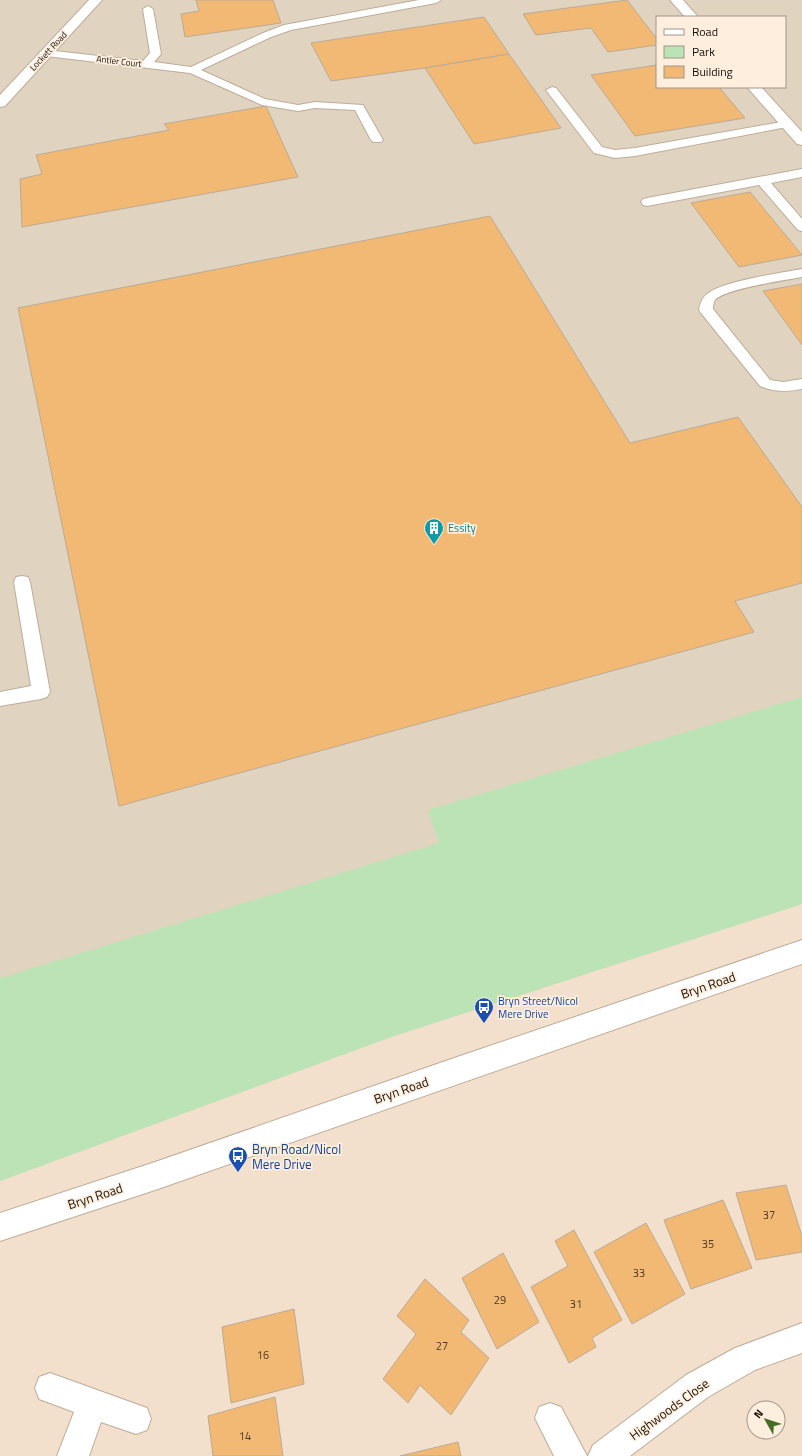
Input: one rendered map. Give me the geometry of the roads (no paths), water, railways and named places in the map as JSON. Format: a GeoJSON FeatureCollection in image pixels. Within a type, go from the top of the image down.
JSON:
{"type":"FeatureCollection","features":[{"type":"Feature","properties":{"kind":"street","name":"Lockett Road"},"geometry":{"type":"LineString","coordinates":[[0,103],[96,0]]}},
{"type":"Feature","properties":{"kind":"street"},"geometry":{"type":"LineString","coordinates":[[676,0],[691,16]]}},
{"type":"Feature","properties":{"kind":"street"},"geometry":{"type":"LineString","coordinates":[[755,88],[802,141]]}},
{"type":"Feature","properties":{"kind":"street","name":"Bryn Road"},"geometry":{"type":"LineString","coordinates":[[0,1227],[174,1170],[403,1089],[802,952]]}},
{"type":"Feature","properties":{"kind":"street","name":"Highwoods Close"},"geometry":{"type":"LineString","coordinates":[[604,1456],[697,1386],[746,1359],[802,1338]]}},
{"type":"Feature","properties":{"kind":"street"},"geometry":{"type":"LineString","coordinates":[[50,1388],[136,1419]]}},
{"type":"Feature","properties":{"kind":"street"},"geometry":{"type":"LineString","coordinates":[[73,1456],[93,1403]]}},
{"type":"Feature","properties":{"kind":"street"},"geometry":{"type":"LineString","coordinates":[[550,1418],[571,1456]]}},
{"type":"Feature","properties":{"kind":"lane"},"geometry":{"type":"LineString","coordinates":[[192,70],[267,35],[288,27],[436,0]]}},
{"type":"Feature","properties":{"kind":"lane"},"geometry":{"type":"LineString","coordinates":[[146,64],[156,54],[148,9]]}},
{"type":"Feature","properties":{"kind":"lane","name":"Antler Court"},"geometry":{"type":"LineString","coordinates":[[46,53],[192,70],[262,102],[298,108],[315,105],[359,107],[377,140]]}},
{"type":"Feature","properties":{"kind":"lane"},"geometry":{"type":"LineString","coordinates":[[552,90],[598,150],[616,154],[643,151],[787,124]]}},
{"type":"Feature","properties":{"kind":"lane"},"geometry":{"type":"LineString","coordinates":[[647,202],[802,173]]}},
{"type":"Feature","properties":{"kind":"lane"},"geometry":{"type":"LineString","coordinates":[[762,180],[802,226]]}},
{"type":"Feature","properties":{"kind":"lane"},"geometry":{"type":"LineString","coordinates":[[802,273],[734,288],[713,296],[707,302],[706,310],[765,383],[774,387],[784,388],[802,384]]}},
{"type":"Feature","properties":{"kind":"lane"},"geometry":{"type":"LineString","coordinates":[[0,699],[41,692],[22,582]]}},
{"type":"Feature","properties":{"kind":"place","name":"Essity"},"geometry":{"type":"Point","coordinates":[434,545]}},
{"type":"Feature","properties":{"kind":"place","name":"Bryn Street/Nicol Mere Drive"},"geometry":{"type":"Point","coordinates":[484,1024]}},
{"type":"Feature","properties":{"kind":"place","name":"Bryn Road/Nicol Mere Drive"},"geometry":{"type":"Point","coordinates":[238,1173]}}]}
